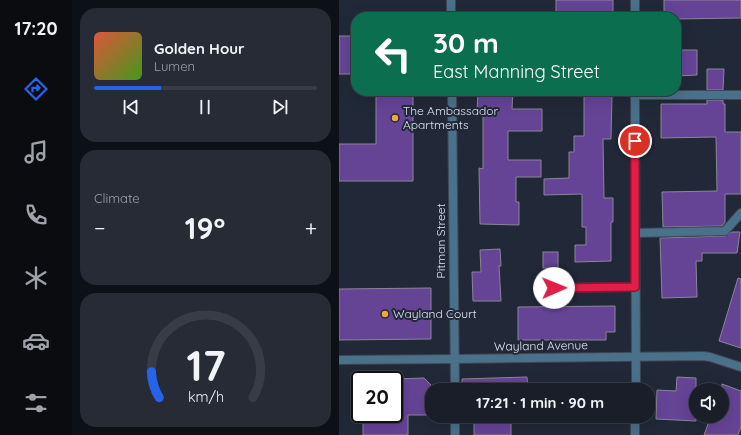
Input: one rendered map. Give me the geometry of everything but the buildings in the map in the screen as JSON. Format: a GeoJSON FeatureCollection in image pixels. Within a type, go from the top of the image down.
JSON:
{"type":"FeatureCollection","features":[{"type":"Feature","properties":{"kind":"street"},"geometry":{"type":"LineString","coordinates":[[451,0],[451,12]]}},
{"type":"Feature","properties":{"kind":"street"},"geometry":{"type":"LineString","coordinates":[[635,0],[635,12]]}},
{"type":"Feature","properties":{"kind":"street"},"geometry":{"type":"LineString","coordinates":[[681,94],[741,95]]}},
{"type":"Feature","properties":{"kind":"street","name":"Pitman Street"},"geometry":{"type":"LineString","coordinates":[[452,96],[455,383]]}},
{"type":"Feature","properties":{"kind":"street"},"geometry":{"type":"LineString","coordinates":[[635,96],[636,383]]}},
{"type":"Feature","properties":{"kind":"street"},"geometry":{"type":"LineString","coordinates":[[635,233],[725,231],[741,213]]}},
{"type":"Feature","properties":{"kind":"street"},"geometry":{"type":"LineString","coordinates":[[554,288],[635,287]]}},
{"type":"Feature","properties":{"kind":"street","name":"Wayland Avenue"},"geometry":{"type":"LineString","coordinates":[[339,360],[706,356],[741,367]]}},
{"type":"Feature","properties":{"kind":"street"},"geometry":{"type":"LineString","coordinates":[[455,423],[455,435]]}},
{"type":"Feature","properties":{"kind":"street"},"geometry":{"type":"LineString","coordinates":[[635,423],[635,435]]}},
{"type":"Feature","properties":{"kind":"place","name":"The Ambassador Apartments"},"geometry":{"type":"Point","coordinates":[395,118]}},
{"type":"Feature","properties":{"kind":"place","name":"Wayland Court"},"geometry":{"type":"Point","coordinates":[385,314]}},
{"type":"Feature","properties":{"kind":"route"},"geometry":{"type":"LineString","coordinates":[[554,288],[635,287],[635,141]]}}]}
